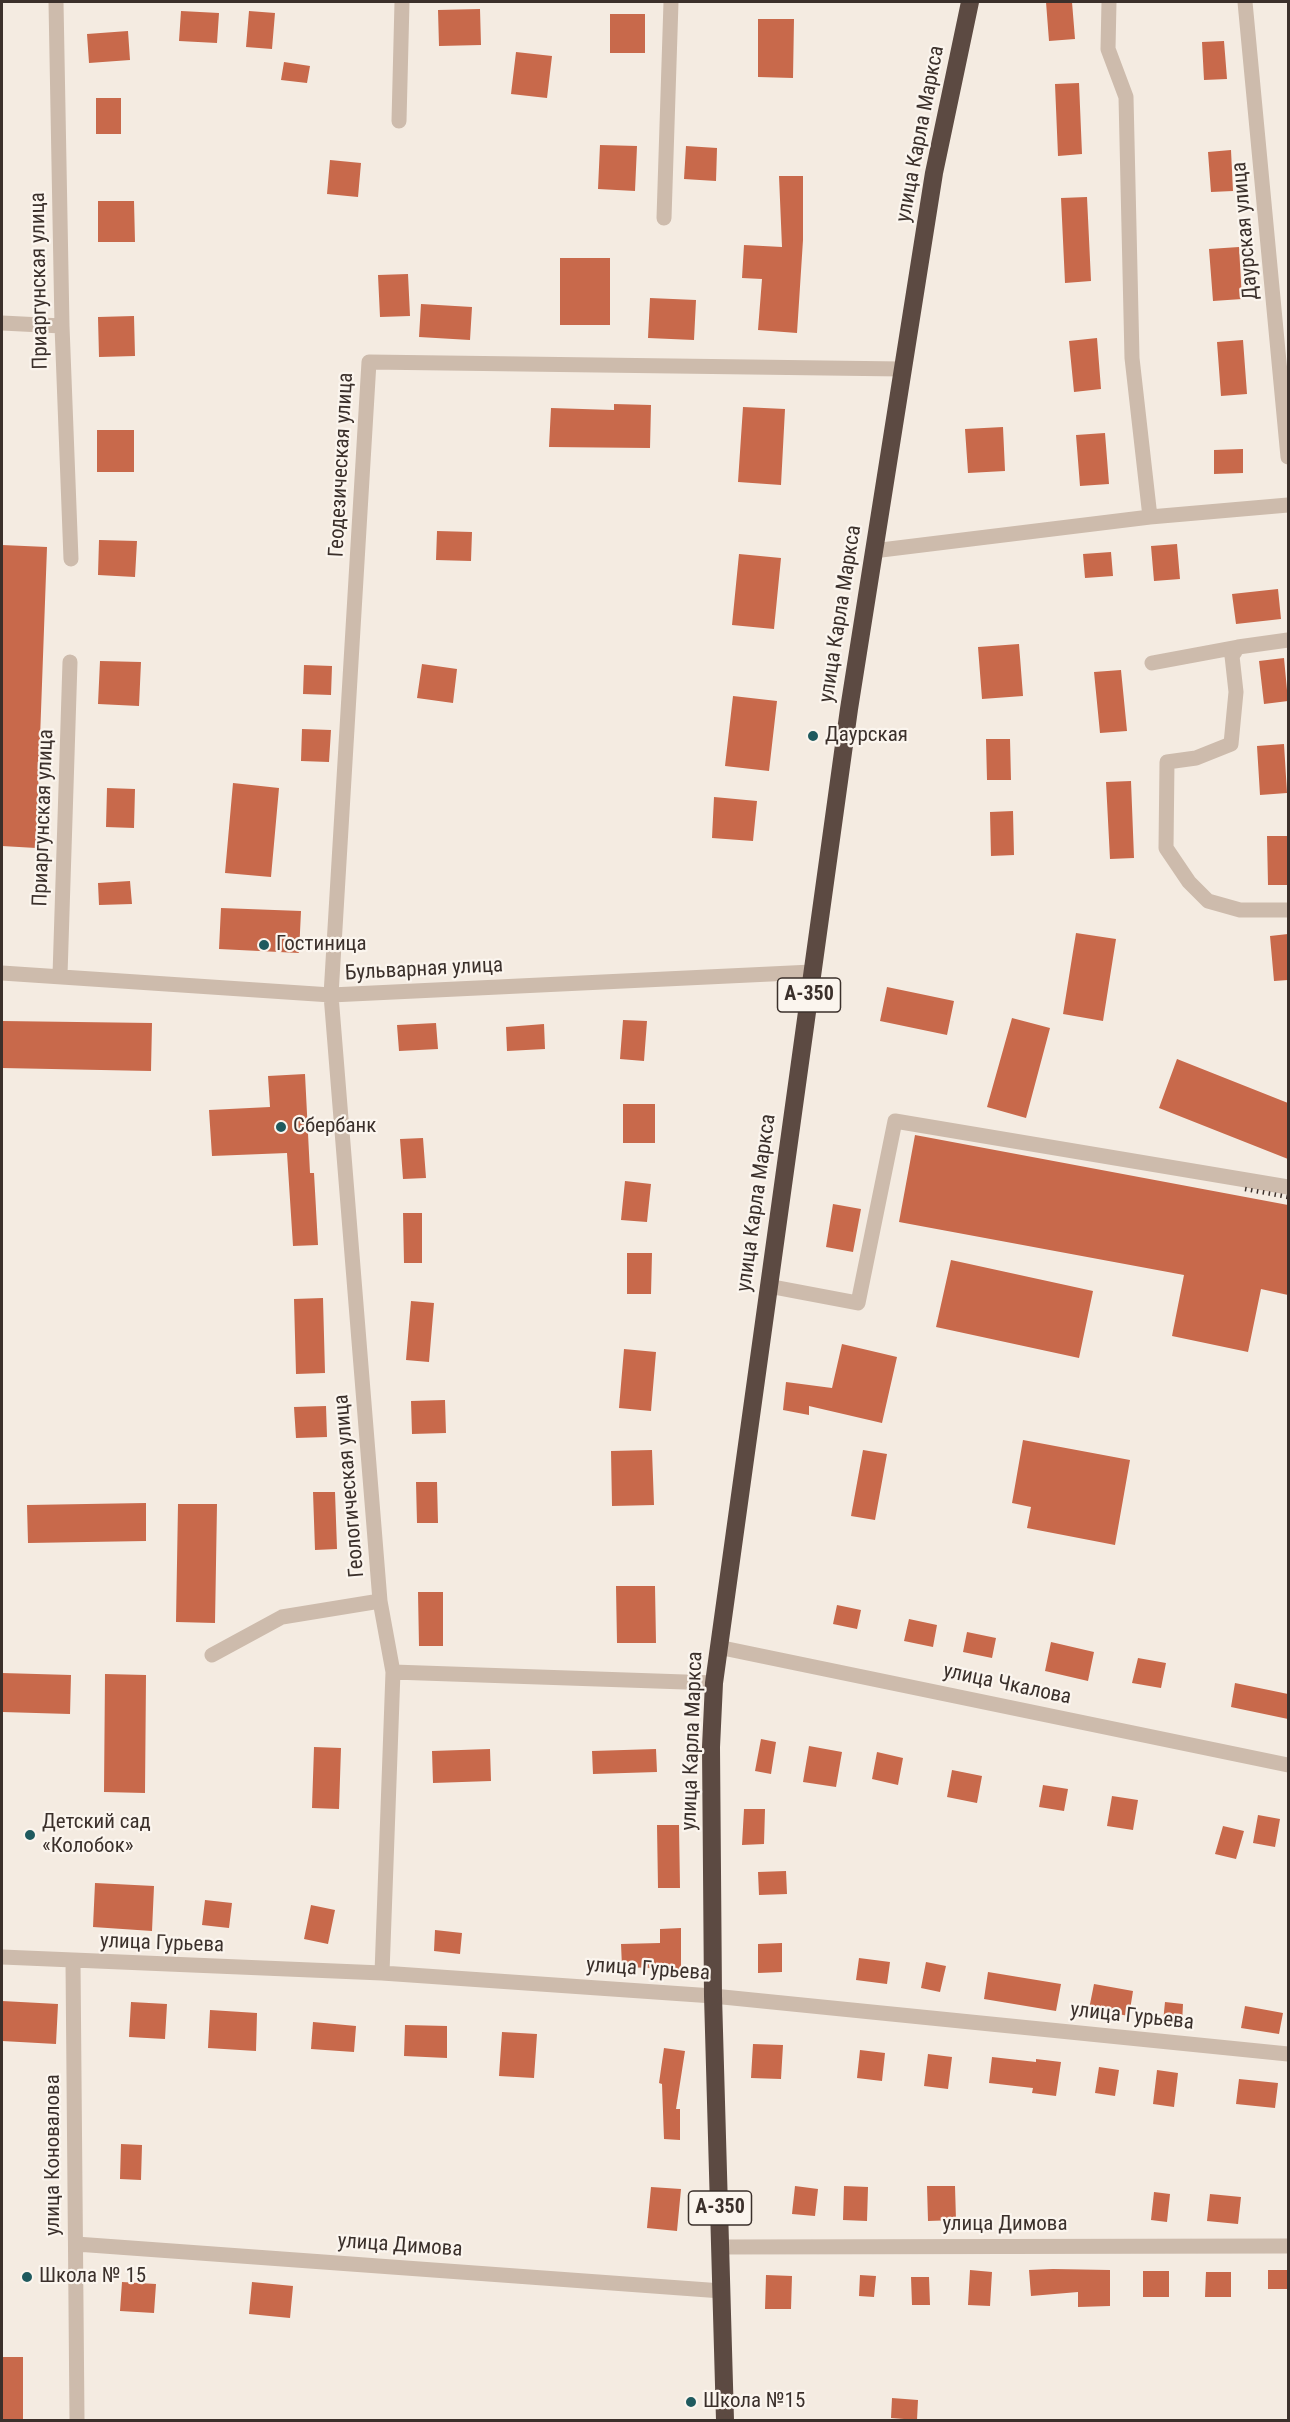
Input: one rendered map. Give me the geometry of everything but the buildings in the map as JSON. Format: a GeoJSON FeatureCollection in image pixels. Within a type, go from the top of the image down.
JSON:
{"type":"FeatureCollection","features":[{"type":"Feature","properties":{"kind":"highway","name":"улица Карла Маркса"},"geometry":{"type":"LineString","coordinates":[[725,2421],[713,1996],[711,1747],[714,1683],[812,972],[873,551],[934,173],[970,2]]}},
{"type":"Feature","properties":{"kind":"street","name":"Приаргунская улица"},"geometry":{"type":"LineString","coordinates":[[56,2],[62,326],[71,559]]}},
{"type":"Feature","properties":{"kind":"street"},"geometry":{"type":"LineString","coordinates":[[399,121],[402,2]]}},
{"type":"Feature","properties":{"kind":"street"},"geometry":{"type":"LineString","coordinates":[[664,218],[671,2]]}},
{"type":"Feature","properties":{"kind":"street"},"geometry":{"type":"LineString","coordinates":[[1109,2],[1108,49],[1126,97],[1132,358],[1150,517]]}},
{"type":"Feature","properties":{"kind":"street","name":"Даурская улица"},"geometry":{"type":"LineString","coordinates":[[1245,2],[1288,457]]}},
{"type":"Feature","properties":{"kind":"street"},"geometry":{"type":"LineString","coordinates":[[2,323],[62,326]]}},
{"type":"Feature","properties":{"kind":"street","name":"Геодезическая улица"},"geometry":{"type":"LineString","coordinates":[[331,995],[369,362],[902,369]]}},
{"type":"Feature","properties":{"kind":"street"},"geometry":{"type":"LineString","coordinates":[[873,551],[1150,517],[1288,505]]}},
{"type":"Feature","properties":{"kind":"street"},"geometry":{"type":"LineString","coordinates":[[1152,663],[1288,640]]}},
{"type":"Feature","properties":{"kind":"street"},"geometry":{"type":"LineString","coordinates":[[1238,647],[1232,656],[1236,692],[1231,744],[1196,758],[1167,762],[1166,848],[1189,882],[1208,901],[1240,910],[1288,910]]}},
{"type":"Feature","properties":{"kind":"street","name":"Приаргунская улица"},"geometry":{"type":"LineString","coordinates":[[60,975],[70,662]]}},
{"type":"Feature","properties":{"kind":"street","name":"Бульварная улица"},"geometry":{"type":"LineString","coordinates":[[2,973],[60,975],[331,995],[812,972]]}},
{"type":"Feature","properties":{"kind":"street","name":"Геологическая улица"},"geometry":{"type":"LineString","coordinates":[[331,995],[380,1601],[393,1672],[382,1973]]}},
{"type":"Feature","properties":{"kind":"street"},"geometry":{"type":"LineString","coordinates":[[768,1286],[858,1303],[896,1121],[1288,1186]]}},
{"type":"Feature","properties":{"kind":"street"},"geometry":{"type":"LineString","coordinates":[[212,1654],[282,1617],[380,1601]]}},
{"type":"Feature","properties":{"kind":"street","name":"улица Чкалова"},"geometry":{"type":"LineString","coordinates":[[718,1647],[1288,1765]]}},
{"type":"Feature","properties":{"kind":"street"},"geometry":{"type":"LineString","coordinates":[[393,1672],[714,1683]]}},
{"type":"Feature","properties":{"kind":"street","name":"улица Гурьева"},"geometry":{"type":"LineString","coordinates":[[2,1957],[73,1962],[382,1973],[713,1996],[1288,2055]]}},
{"type":"Feature","properties":{"kind":"street","name":"улица Коновалова"},"geometry":{"type":"LineString","coordinates":[[73,1962],[77,2421]]}},
{"type":"Feature","properties":{"kind":"street","name":"улица Димова"},"geometry":{"type":"LineString","coordinates":[[75,2244],[722,2290]]}},
{"type":"Feature","properties":{"kind":"street","name":"улица Димова"},"geometry":{"type":"LineString","coordinates":[[721,2247],[1288,2246]]}},
{"type":"Feature","properties":{"kind":"railway"},"geometry":{"type":"LineString","coordinates":[[1245,1189],[1288,1197]]}},
{"type":"Feature","properties":{"kind":"place","name":"Даурская"},"geometry":{"type":"Point","coordinates":[813,736]}},
{"type":"Feature","properties":{"kind":"place","name":"Гостиница"},"geometry":{"type":"Point","coordinates":[264,945]}},
{"type":"Feature","properties":{"kind":"place","name":"Сбербанк"},"geometry":{"type":"Point","coordinates":[281,1127]}},
{"type":"Feature","properties":{"kind":"place","name":"Детский сад «Колобок»"},"geometry":{"type":"Point","coordinates":[30,1835]}},
{"type":"Feature","properties":{"kind":"place","name":"Школа № 15"},"geometry":{"type":"Point","coordinates":[27,2277]}},
{"type":"Feature","properties":{"kind":"place","name":"Школа №15"},"geometry":{"type":"Point","coordinates":[691,2402]}}]}
